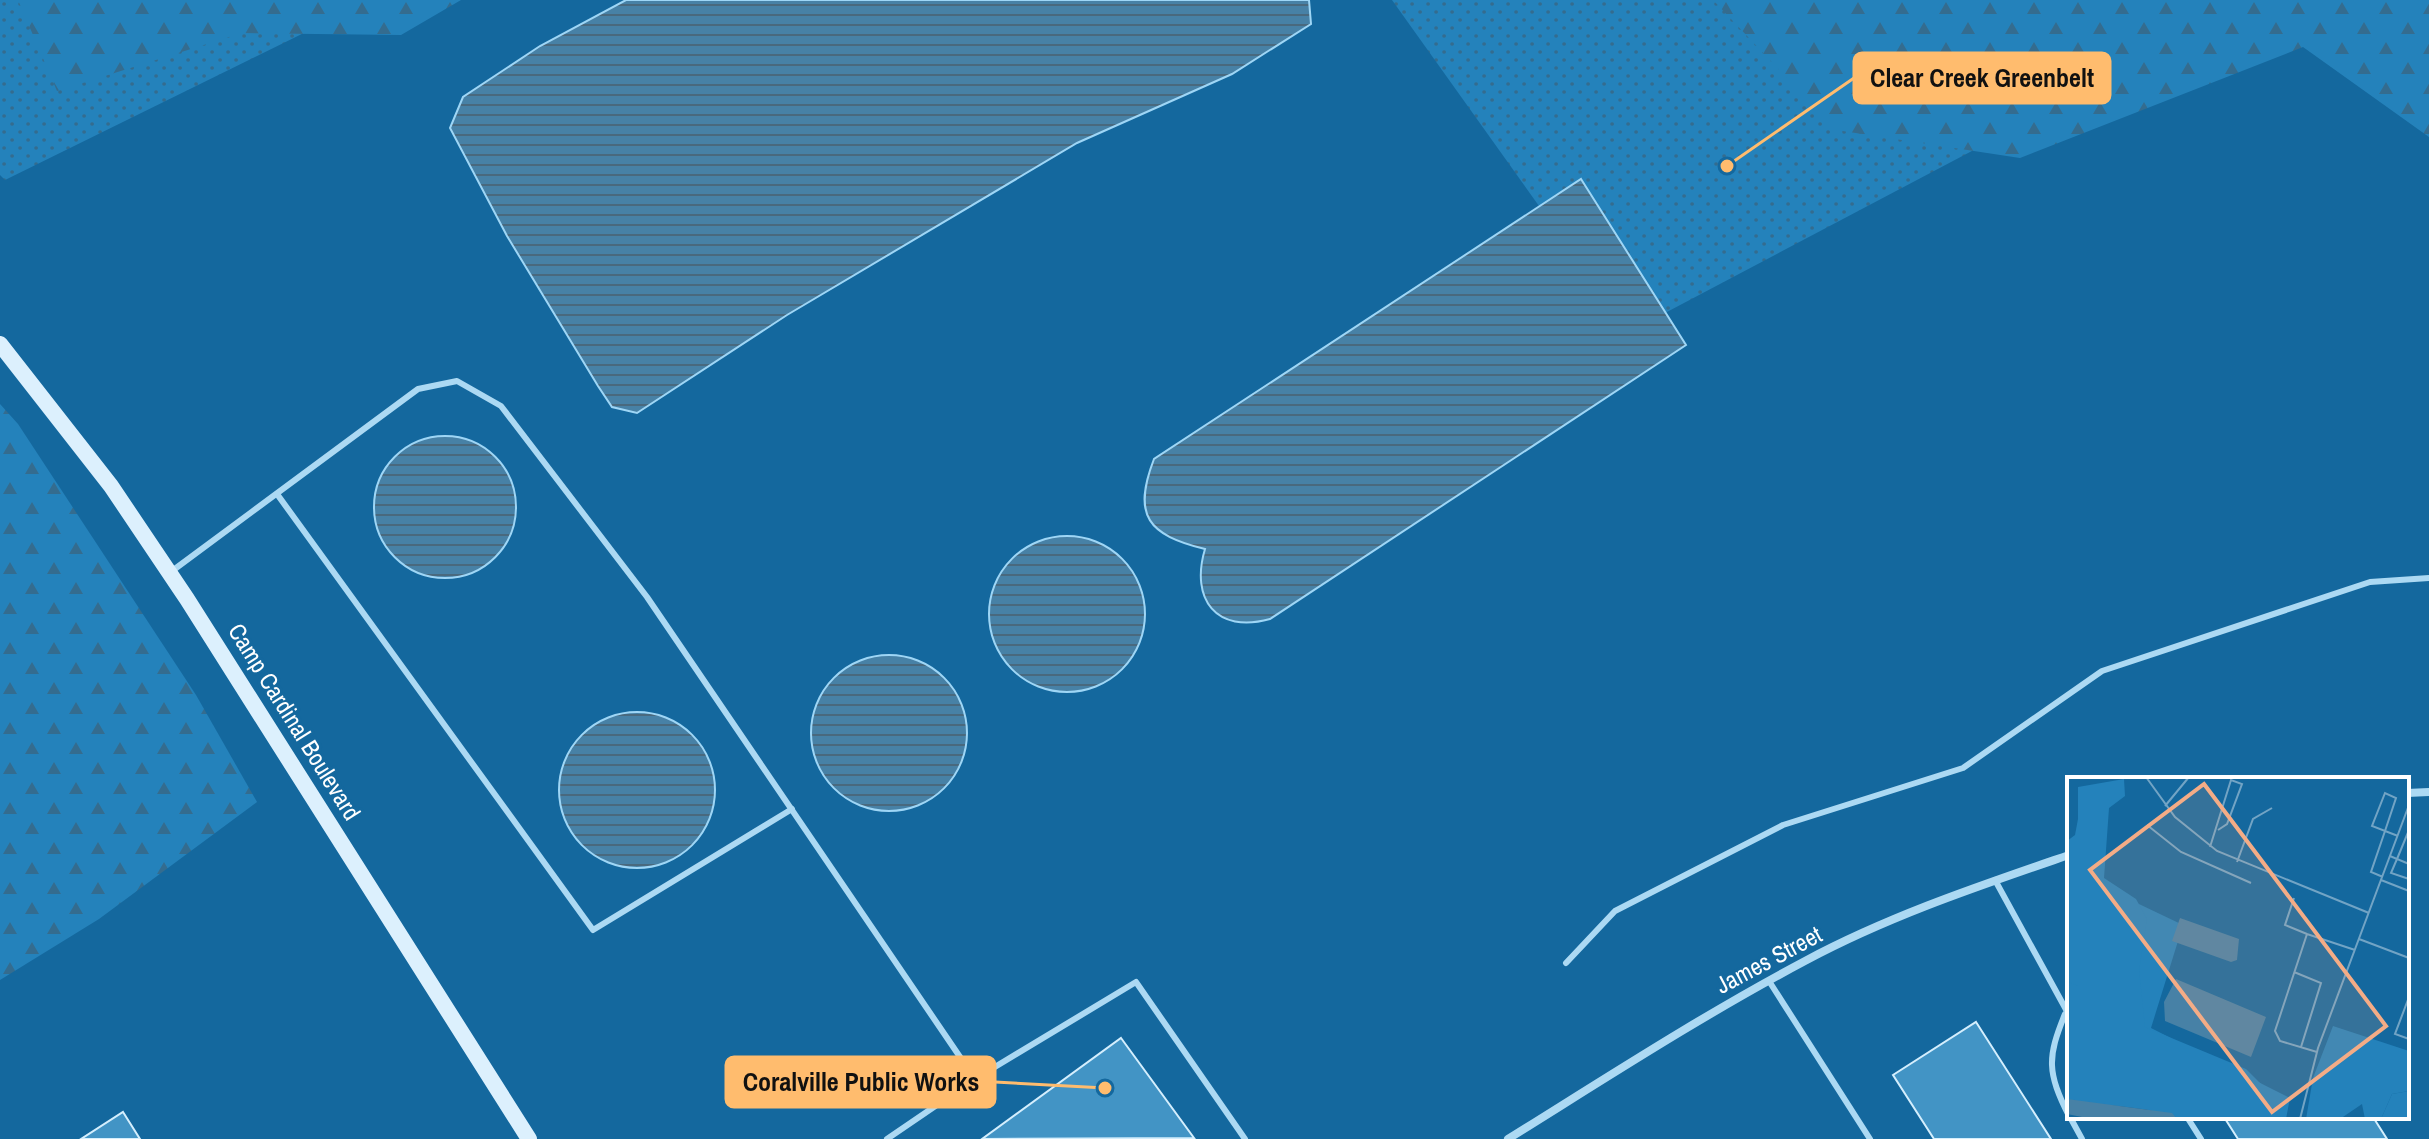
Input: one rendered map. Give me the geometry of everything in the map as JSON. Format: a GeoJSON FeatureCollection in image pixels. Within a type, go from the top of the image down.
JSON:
{"type":"FeatureCollection","features":[{"type":"Feature","properties":{"kind":"street","name":"Camp Cardinal Boulevard"},"geometry":{"type":"LineString","coordinates":[[0,344],[111,486],[169,573],[529,1139]]}},
{"type":"Feature","properties":{"kind":"street"},"geometry":{"type":"LineString","coordinates":[[2409,793],[2429,792]]}},
{"type":"Feature","properties":{"kind":"street","name":"James Street"},"geometry":{"type":"LineString","coordinates":[[1508,1139],[1681,1031],[1807,960],[1939,900],[2067,856]]}},
{"type":"Feature","properties":{"kind":"lane"},"geometry":{"type":"LineString","coordinates":[[169,573],[418,389],[457,381],[501,406],[647,597],[975,1079]]}},
{"type":"Feature","properties":{"kind":"lane"},"geometry":{"type":"LineString","coordinates":[[277,494],[593,930],[792,809]]}},
{"type":"Feature","properties":{"kind":"lane"},"geometry":{"type":"LineString","coordinates":[[1566,963],[1615,911],[1783,825],[1963,768],[2102,671],[2370,582],[2429,578]]}},
{"type":"Feature","properties":{"kind":"lane"},"geometry":{"type":"LineString","coordinates":[[1995,880],[2067,1015],[2050,1054],[2054,1080],[2067,1111]]}},
{"type":"Feature","properties":{"kind":"lane"},"geometry":{"type":"LineString","coordinates":[[1769,981],[1870,1139]]}},
{"type":"Feature","properties":{"kind":"lane"},"geometry":{"type":"LineString","coordinates":[[887,1139],[975,1079],[1136,982],[1245,1139]]}},
{"type":"Feature","properties":{"kind":"lane"},"geometry":{"type":"LineString","coordinates":[[2071,1119],[2082,1139]]}},
{"type":"Feature","properties":{"kind":"lane"},"geometry":{"type":"LineString","coordinates":[[2188,1119],[2201,1139]]}},
{"type":"Feature","properties":{"kind":"green space"},"geometry":{"type":"Polygon","coordinates":[[[0,0],[371,0],[5,180],[0,175],[0,0]]]}},
{"type":"Feature","properties":{"kind":"green space"},"geometry":{"type":"Polygon","coordinates":[[[18,0],[461,0],[401,35],[242,33],[57,91],[18,0]]]}},
{"type":"Feature","properties":{"kind":"green space"},"geometry":{"type":"Polygon","coordinates":[[[1392,0],[2258,0],[1629,332],[1392,0]]]}},
{"type":"Feature","properties":{"kind":"green space"},"geometry":{"type":"Polygon","coordinates":[[[1713,0],[2429,0],[2429,137],[2303,47],[2020,158],[1836,130],[1713,0]]]}},
{"type":"Feature","properties":{"kind":"green space"},"geometry":{"type":"Polygon","coordinates":[[[0,404],[18,424],[196,695],[257,802],[99,919],[0,980],[0,404]]]}},
{"type":"Feature","properties":{"kind":"shaded area"},"geometry":{"type":"Polygon","coordinates":[[[626,0],[1309,0],[1311,24],[1232,74],[1077,143],[787,315],[637,413],[612,407],[598,386],[507,236],[450,128],[463,97],[540,46],[626,0]]]}},
{"type":"Feature","properties":{"kind":"shaded area"},"geometry":{"type":"Polygon","coordinates":[[[1581,179],[1686,345],[1270,619],[1251,622],[1222,617],[1205,597],[1201,583],[1205,549],[1170,537],[1158,529],[1145,509],[1145,495],[1154,459],[1581,179]]]}},
{"type":"Feature","properties":{"kind":"shaded area"},"geometry":{"type":"Polygon","coordinates":[[[445,436],[472,441],[495,457],[511,480],[516,507],[511,534],[495,557],[472,573],[445,578],[418,573],[395,557],[379,534],[374,507],[379,480],[395,457],[418,441],[445,436]]]}},
{"type":"Feature","properties":{"kind":"shaded area"},"geometry":{"type":"Polygon","coordinates":[[[1067,536],[1097,542],[1122,559],[1139,584],[1145,614],[1139,644],[1122,669],[1097,686],[1067,692],[1037,686],[1012,669],[995,644],[989,614],[995,584],[1012,559],[1037,542],[1067,536]]]}},
{"type":"Feature","properties":{"kind":"shaded area"},"geometry":{"type":"Polygon","coordinates":[[[889,655],[919,661],[944,678],[961,703],[967,733],[961,763],[944,788],[919,805],[889,811],[859,805],[834,788],[817,763],[811,733],[817,703],[834,678],[859,661],[889,655]]]}},
{"type":"Feature","properties":{"kind":"shaded area"},"geometry":{"type":"Polygon","coordinates":[[[637,712],[667,718],[692,735],[709,760],[715,790],[709,820],[692,845],[667,862],[637,868],[607,862],[582,845],[565,820],[559,790],[565,760],[582,735],[607,718],[637,712]]]}},
{"type":"Feature","properties":{"kind":"building"},"geometry":{"type":"Polygon","coordinates":[[[1976,1022],[2051,1139],[1934,1139],[1893,1075],[1976,1022]]]}},
{"type":"Feature","properties":{"kind":"building"},"geometry":{"type":"Polygon","coordinates":[[[1121,1038],[1194,1138],[982,1139],[1121,1038]]]}},
{"type":"Feature","properties":{"kind":"building"},"geometry":{"type":"Polygon","coordinates":[[[123,1112],[140,1139],[81,1139],[123,1112]]]}},
{"type":"Feature","properties":{"kind":"building"},"geometry":{"type":"Polygon","coordinates":[[[2225,1119],[2374,1119],[2387,1139],[2238,1139],[2225,1119]]]}},
{"type":"Feature","properties":{"kind":"place","name":"Clear Creek Greenbelt"},"geometry":{"type":"Point","coordinates":[1727,166]}},
{"type":"Feature","properties":{"kind":"place","name":"Coralville Public Works"},"geometry":{"type":"Point","coordinates":[1105,1088]}}]}
